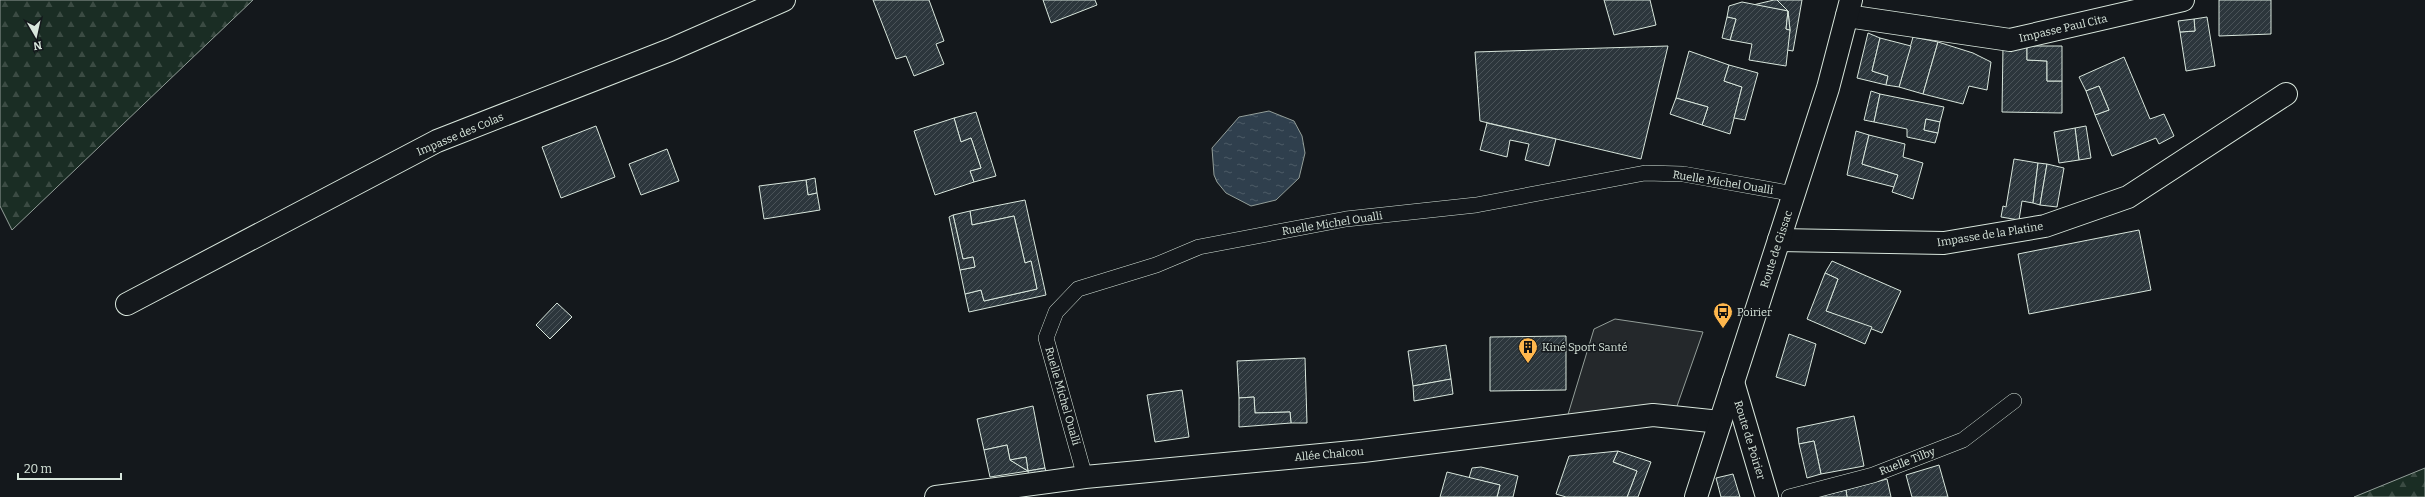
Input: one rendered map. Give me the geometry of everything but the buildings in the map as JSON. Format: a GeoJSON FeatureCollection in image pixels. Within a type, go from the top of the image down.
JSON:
{"type":"FeatureCollection","features":[{"type":"Feature","properties":{"kind":"street","name":"Impasse des Colas"},"geometry":{"type":"LineString","coordinates":[[127,304],[437,141],[670,50],[784,0]]}},
{"type":"Feature","properties":{"kind":"street","name":"Impasse Paul Cita"},"geometry":{"type":"LineString","coordinates":[[1849,8],[2010,40],[2184,0]]}},
{"type":"Feature","properties":{"kind":"street","name":"Route de Gissac"},"geometry":{"type":"LineString","coordinates":[[1696,497],[1828,88],[1849,8]]}},
{"type":"Feature","properties":{"kind":"street","name":"Impasse de la Platine"},"geometry":{"type":"LineString","coordinates":[[1779,240],[1944,243],[2045,226],[2128,197],[2286,94]]}},
{"type":"Feature","properties":{"kind":"street","name":"Route de Poirier"},"geometry":{"type":"LineString","coordinates":[[1733,382],[1767,497]]}},
{"type":"Feature","properties":{"kind":"street","name":"Allée Chalcou"},"geometry":{"type":"LineString","coordinates":[[936,497],[1085,477],[1363,451],[1653,415],[1720,422]]}},
{"type":"Feature","properties":{"kind":"lane","name":"Ruelle Michel Oualli"},"geometry":{"type":"LineString","coordinates":[[1085,477],[1046,338],[1056,312],[1078,289],[1156,265],[1199,247],[1346,219],[1476,205],[1645,173],[1683,174],[1794,194]]}},
{"type":"Feature","properties":{"kind":"lane","name":"Ruelle Tilby"},"geometry":{"type":"LineString","coordinates":[[1788,497],[1873,475],[1963,440],[2014,401]]}},
{"type":"Feature","properties":{"kind":"green space"},"geometry":{"type":"Polygon","coordinates":[[[0,0],[253,0],[12,230],[0,206],[0,0]]]}},
{"type":"Feature","properties":{"kind":"green space"},"geometry":{"type":"Polygon","coordinates":[[[2425,468],[2425,497],[2354,497],[2425,468]]]}},
{"type":"Feature","properties":{"kind":"shaded area"},"geometry":{"type":"Polygon","coordinates":[[[1615,319],[1703,332],[1676,409],[1566,421],[1594,329],[1615,319]]]}},
{"type":"Feature","properties":{"kind":"water"},"geometry":{"type":"Polygon","coordinates":[[[1269,111],[1294,121],[1302,136],[1305,153],[1299,178],[1276,200],[1251,206],[1226,193],[1217,182],[1214,175],[1212,148],[1239,117],[1269,111]]]}},
{"type":"Feature","properties":{"kind":"place","name":"Poirier"},"geometry":{"type":"Point","coordinates":[1723,329]}},
{"type":"Feature","properties":{"kind":"place","name":"Kiné Sport Santé"},"geometry":{"type":"Point","coordinates":[1528,364]}}]}
